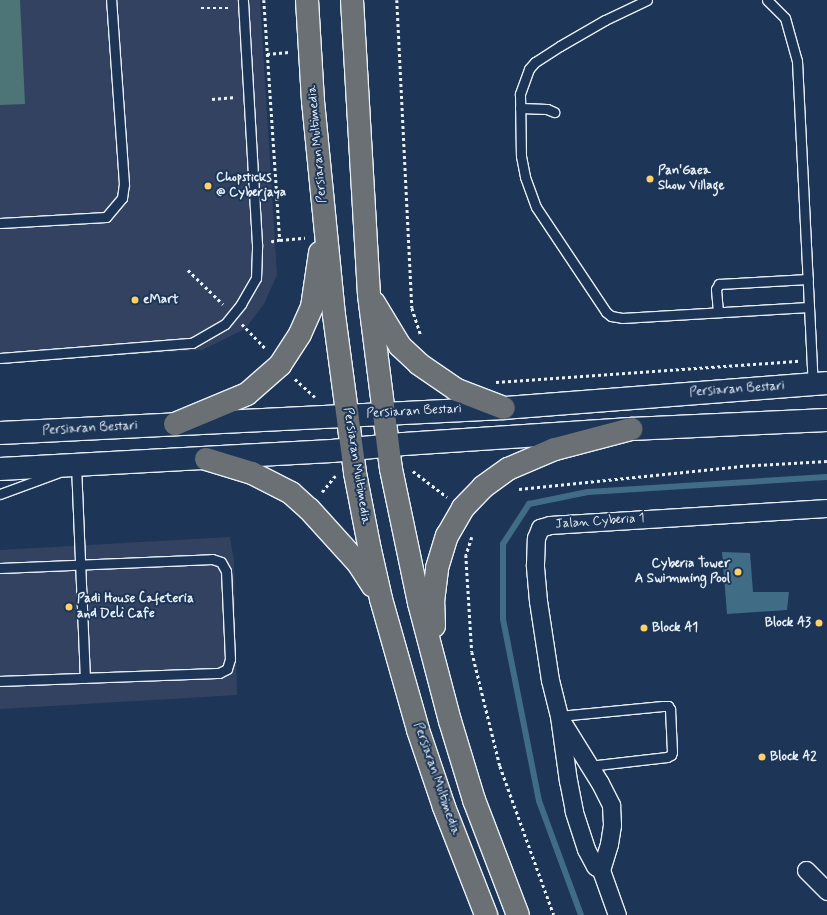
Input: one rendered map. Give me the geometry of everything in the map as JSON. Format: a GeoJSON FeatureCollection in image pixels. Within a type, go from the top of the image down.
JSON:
{"type":"FeatureCollection","features":[{"type":"Feature","properties":{"kind":"main road","name":"Persiaran Multimedia"},"geometry":{"type":"LineString","coordinates":[[306,0],[323,228],[347,416],[370,550],[381,599],[418,730],[444,807],[486,915]]}},
{"type":"Feature","properties":{"kind":"main road"},"geometry":{"type":"LineString","coordinates":[[352,0],[369,295],[387,445],[419,603],[441,688],[474,800],[518,915]]}},
{"type":"Feature","properties":{"kind":"main road"},"geometry":{"type":"LineString","coordinates":[[175,424],[247,394],[280,365],[300,334],[312,306],[323,228]]}},
{"type":"Feature","properties":{"kind":"main road"},"geometry":{"type":"LineString","coordinates":[[369,295],[385,325],[400,346],[419,364],[457,390],[504,408]]}},
{"type":"Feature","properties":{"kind":"main road","name":"Persiaran Bestari"},"geometry":{"type":"LineString","coordinates":[[0,433],[504,408],[820,383]]}},
{"type":"Feature","properties":{"kind":"main road"},"geometry":{"type":"LineString","coordinates":[[0,469],[206,459],[352,449],[387,445],[631,429],[827,420]]}},
{"type":"Feature","properties":{"kind":"main road"},"geometry":{"type":"LineString","coordinates":[[441,688],[434,635],[433,602],[437,568],[447,536],[463,508],[483,487],[508,468],[554,449],[631,429]]}},
{"type":"Feature","properties":{"kind":"main road"},"geometry":{"type":"LineString","coordinates":[[206,459],[252,473],[291,493],[309,509],[358,563],[381,599]]}},
{"type":"Feature","properties":{"kind":"street","name":"Jalan Cyberia 1"},"geometry":{"type":"LineString","coordinates":[[601,870],[595,866],[586,849],[574,811],[559,716],[549,674],[538,601],[535,564],[536,538],[540,528],[550,525],[827,508]]}},
{"type":"Feature","properties":{"kind":"street","name":"Jalan Cyberia 1"},"geometry":{"type":"LineString","coordinates":[[559,716],[600,782],[611,805],[612,825],[609,844],[601,870],[616,915]]}},
{"type":"Feature","properties":{"kind":"street"},"geometry":{"type":"LineString","coordinates":[[806,870],[827,891]]}},
{"type":"Feature","properties":{"kind":"lane"},"geometry":{"type":"LineString","coordinates":[[0,223],[106,217],[122,198],[124,184],[111,0]]}},
{"type":"Feature","properties":{"kind":"lane"},"geometry":{"type":"LineString","coordinates":[[647,0],[605,20],[535,62],[524,81],[520,108],[522,156],[525,177],[536,207],[606,312],[611,316],[622,318],[809,307]]}},
{"type":"Feature","properties":{"kind":"lane"},"geometry":{"type":"LineString","coordinates":[[767,0],[785,18],[798,61],[811,360],[820,383]]}},
{"type":"Feature","properties":{"kind":"lane"},"geometry":{"type":"LineString","coordinates":[[0,358],[192,343],[225,324],[241,304],[256,278],[257,244],[243,4]]}},
{"type":"Feature","properties":{"kind":"lane"},"geometry":{"type":"LineString","coordinates":[[520,108],[547,109],[554,112]]}},
{"type":"Feature","properties":{"kind":"lane"},"geometry":{"type":"LineString","coordinates":[[718,312],[716,288],[719,284],[808,279]]}},
{"type":"Feature","properties":{"kind":"lane"},"geometry":{"type":"LineString","coordinates":[[0,494],[12,491],[77,465],[84,678]]}},
{"type":"Feature","properties":{"kind":"lane"},"geometry":{"type":"LineString","coordinates":[[0,568],[212,559],[221,562],[226,571],[230,659],[227,669],[219,673],[0,681]]}},
{"type":"Feature","properties":{"kind":"lane"},"geometry":{"type":"LineString","coordinates":[[559,716],[663,706],[668,706],[670,709],[671,755],[667,757],[589,766]]}},
{"type":"Feature","properties":{"kind":"path"},"geometry":{"type":"LineString","coordinates":[[264,0],[280,240]]}},
{"type":"Feature","properties":{"kind":"path"},"geometry":{"type":"LineString","coordinates":[[397,0],[412,308],[421,336],[426,341]]}},
{"type":"Feature","properties":{"kind":"path"},"geometry":{"type":"LineString","coordinates":[[200,8],[243,4]]}},
{"type":"Feature","properties":{"kind":"path"},"geometry":{"type":"LineString","coordinates":[[267,54],[289,52]]}},
{"type":"Feature","properties":{"kind":"path"},"geometry":{"type":"LineString","coordinates":[[212,99],[248,97]]}},
{"type":"Feature","properties":{"kind":"path"},"geometry":{"type":"LineString","coordinates":[[257,244],[280,240],[323,228]]}},
{"type":"Feature","properties":{"kind":"path"},"geometry":{"type":"LineString","coordinates":[[188,270],[233,314]]}},
{"type":"Feature","properties":{"kind":"path"},"geometry":{"type":"LineString","coordinates":[[490,382],[811,360]]}},
{"type":"Feature","properties":{"kind":"path"},"geometry":{"type":"LineString","coordinates":[[514,491],[520,488],[725,467],[827,461]]}},
{"type":"Feature","properties":{"kind":"path"},"geometry":{"type":"LineString","coordinates":[[407,466],[478,521],[466,555],[472,652],[500,766],[554,915]]}},
{"type":"Feature","properties":{"kind":"shaded area"},"geometry":{"type":"Polygon","coordinates":[[[0,0],[260,0],[277,275],[264,304],[245,329],[202,350],[0,363],[0,0]]]}},
{"type":"Feature","properties":{"kind":"shaded area"},"geometry":{"type":"Polygon","coordinates":[[[230,537],[234,561],[237,695],[0,709],[0,550],[230,537]]]}},
{"type":"Feature","properties":{"kind":"shaded area","name":"Cyberia Tower A Swimming Pool"},"geometry":{"type":"Polygon","coordinates":[[[722,552],[750,553],[753,592],[789,592],[787,610],[727,614],[722,552]]]}},
{"type":"Feature","properties":{"kind":"green space"},"geometry":{"type":"Polygon","coordinates":[[[0,0],[20,0],[25,104],[0,105],[0,0]]]}},
{"type":"Feature","properties":{"kind":"waterway"},"geometry":{"type":"LineString","coordinates":[[581,915],[539,801],[503,619],[503,544],[529,504],[588,492],[827,477]]}},
{"type":"Feature","properties":{"kind":"place","name":"Pan'Gaea Show Village"},"geometry":{"type":"Point","coordinates":[650,179]}},
{"type":"Feature","properties":{"kind":"place","name":"Chopsticks @ Cyberjaya"},"geometry":{"type":"Point","coordinates":[208,186]}},
{"type":"Feature","properties":{"kind":"place","name":"eMart"},"geometry":{"type":"Point","coordinates":[135,300]}},
{"type":"Feature","properties":{"kind":"place","name":"Cyberia Tower A Swimming Pool"},"geometry":{"type":"Point","coordinates":[738,572]}},
{"type":"Feature","properties":{"kind":"place","name":"Padi House Cafeteria and Deli Cafe"},"geometry":{"type":"Point","coordinates":[69,607]}},
{"type":"Feature","properties":{"kind":"place","name":"Block A3"},"geometry":{"type":"Point","coordinates":[819,623]}},
{"type":"Feature","properties":{"kind":"place","name":"Block A1"},"geometry":{"type":"Point","coordinates":[644,628]}},
{"type":"Feature","properties":{"kind":"place","name":"Block A2"},"geometry":{"type":"Point","coordinates":[762,757]}}]}
